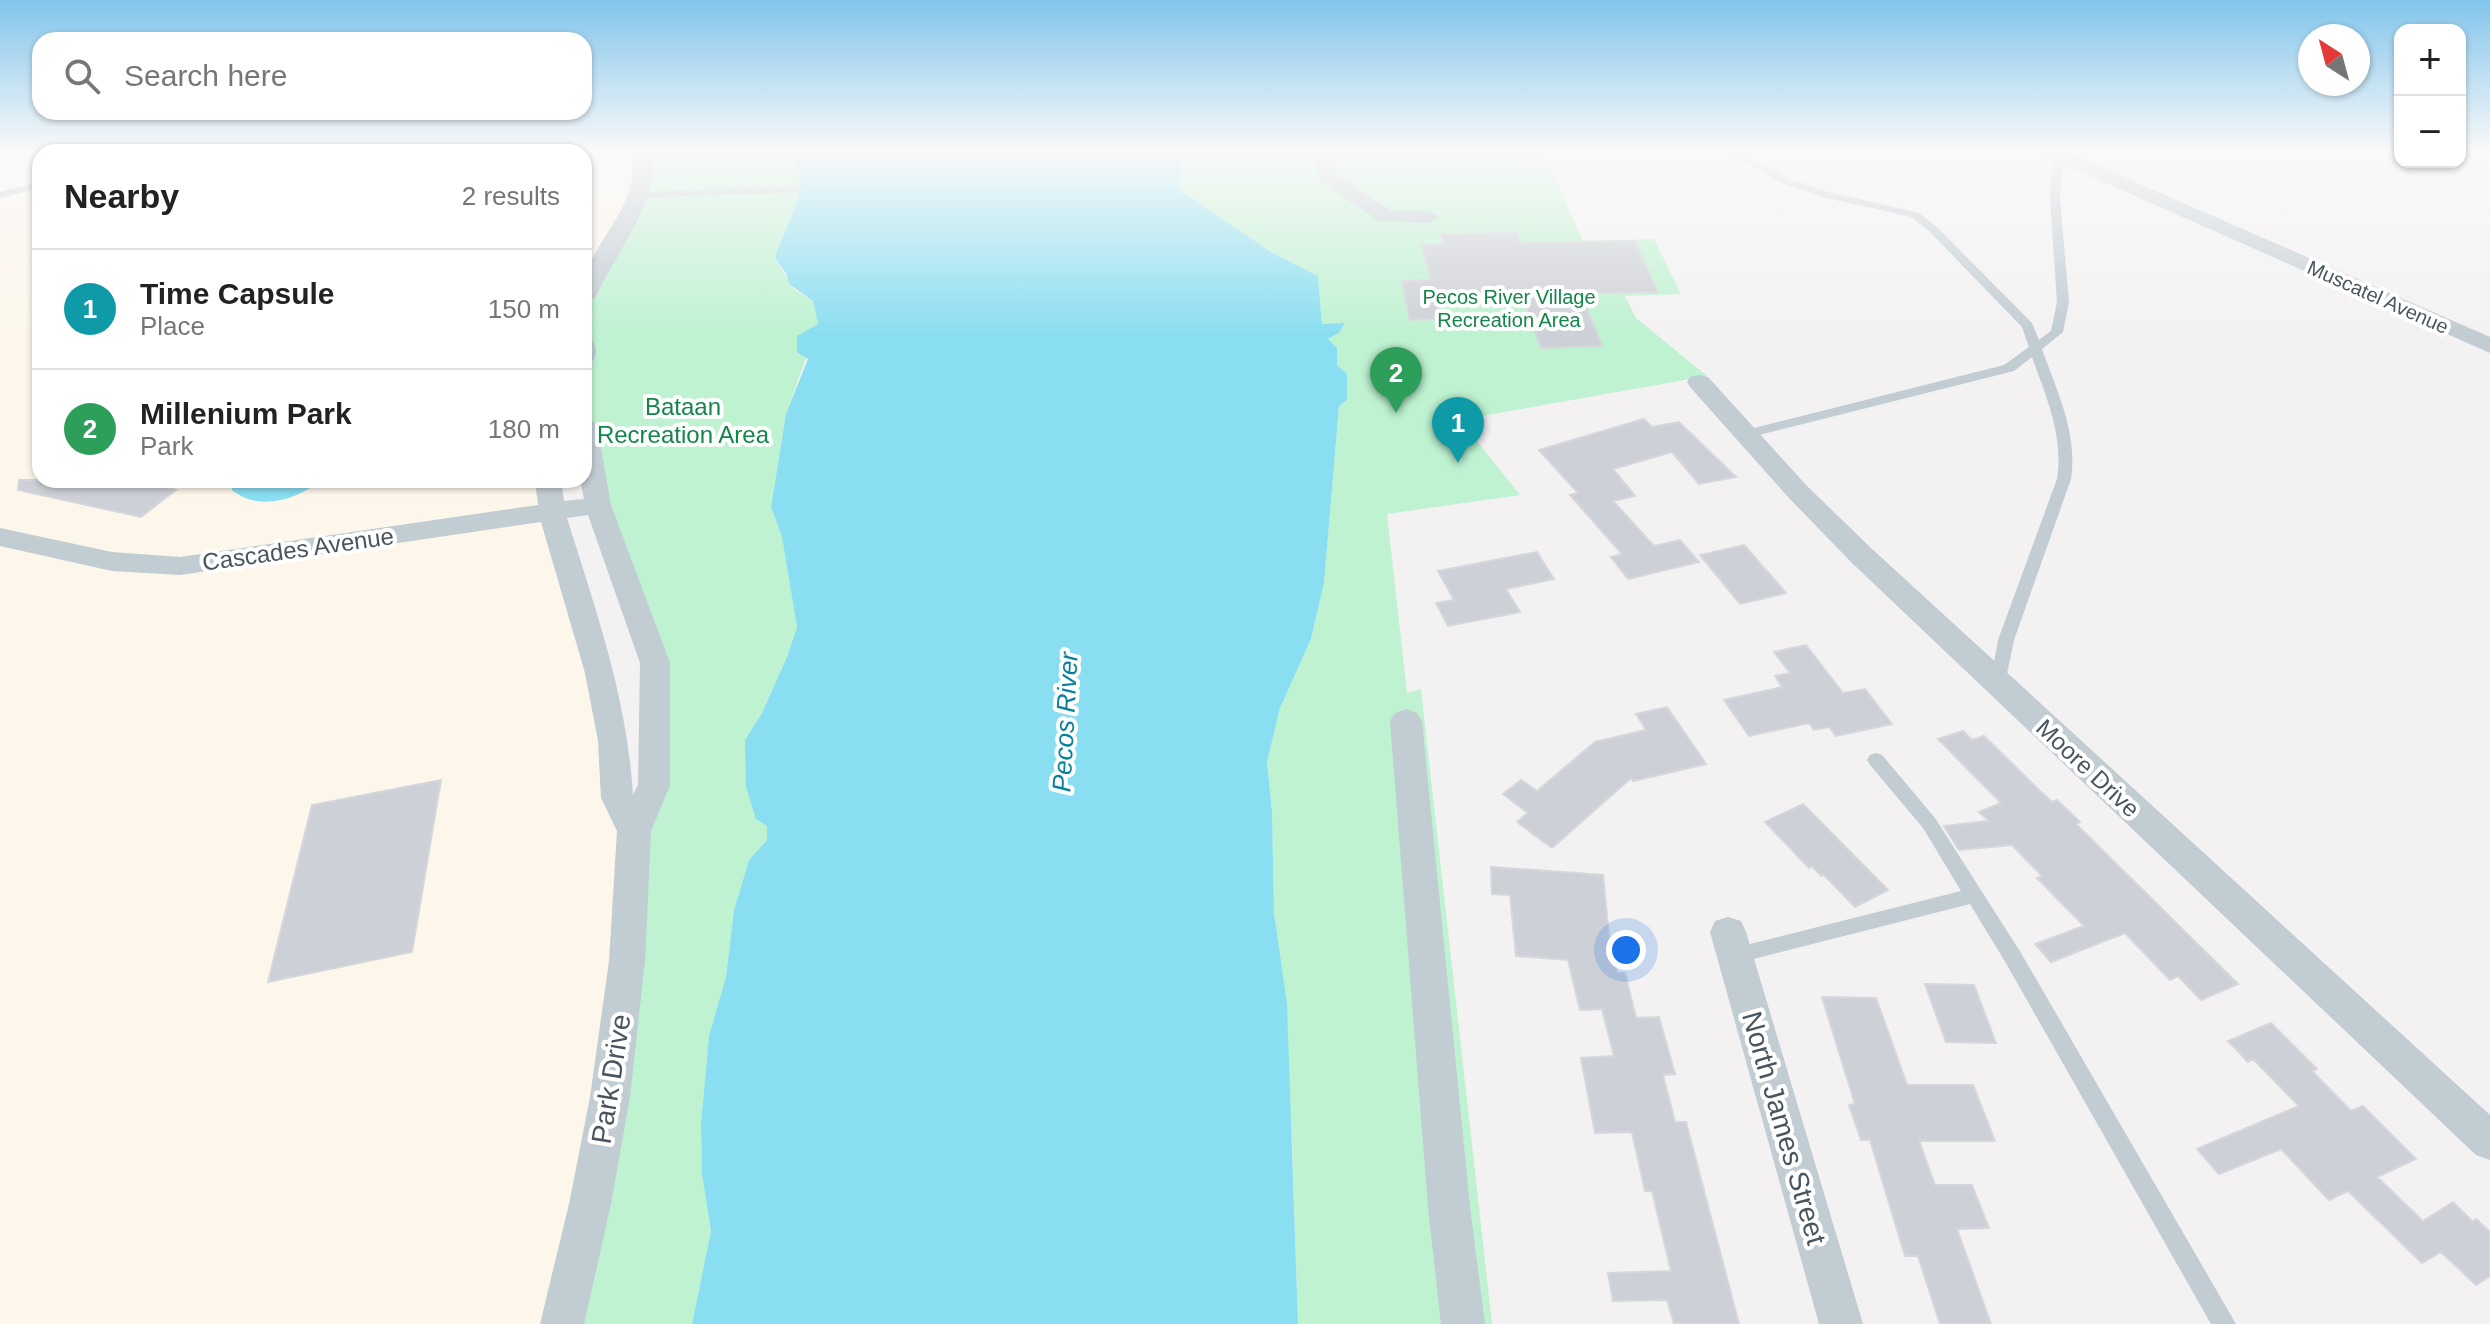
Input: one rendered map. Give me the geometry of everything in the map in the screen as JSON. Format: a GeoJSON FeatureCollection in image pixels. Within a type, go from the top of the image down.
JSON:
{"type":"FeatureCollection","features":[{"type":"Feature","properties":{"kind":"street"},"geometry":{"type":"LineString","coordinates":[[592,283],[629,212]]}},
{"type":"Feature","properties":{"kind":"street"},"geometry":{"type":"LineString","coordinates":[[1378,212],[1386,217],[1429,217]]}},
{"type":"Feature","properties":{"kind":"street","name":"Muscatel Avenue"},"geometry":{"type":"LineString","coordinates":[[2187,212],[2490,346]]}},
{"type":"Feature","properties":{"kind":"street","name":"Moore Drive"},"geometry":{"type":"LineString","coordinates":[[1699,382],[1861,555],[2490,1141]]}},
{"type":"Feature","properties":{"kind":"street","name":"Park Drive"},"geometry":{"type":"LineString","coordinates":[[562,1324],[590,1204],[610,1097],[627,961],[634,831],[654,785],[655,663],[598,505],[592,471]]}},
{"type":"Feature","properties":{"kind":"street","name":"Park Drive"},"geometry":{"type":"LineString","coordinates":[[549,488],[552,512],[600,673],[614,741],[617,798],[634,831]]}},
{"type":"Feature","properties":{"kind":"street","name":"Cascades Avenue"},"geometry":{"type":"LineString","coordinates":[[0,537],[147,568],[203,564],[598,505]]}},
{"type":"Feature","properties":{"kind":"street"},"geometry":{"type":"LineString","coordinates":[[1406,721],[1449,1207],[1463,1324]]}},
{"type":"Feature","properties":{"kind":"street","name":"North James Street"},"geometry":{"type":"LineString","coordinates":[[1731,944],[1841,1324]]}},
{"type":"Feature","properties":{"kind":"lane"},"geometry":{"type":"LineString","coordinates":[[1898,212],[1921,218],[2028,326],[2065,434],[2067,461],[2064,479],[2006,640],[1998,684]]}},
{"type":"Feature","properties":{"kind":"lane"},"geometry":{"type":"LineString","coordinates":[[1747,434],[2009,368],[2036,350],[2057,332],[2061,323],[2063,302],[2056,212]]}},
{"type":"Feature","properties":{"kind":"lane"},"geometry":{"type":"LineString","coordinates":[[1876,760],[1929,823],[2014,959],[2224,1324]]}},
{"type":"Feature","properties":{"kind":"lane"},"geometry":{"type":"LineString","coordinates":[[1731,944],[1972,896]]}},
{"type":"Feature","properties":{"kind":"shaded area"},"geometry":{"type":"Polygon","coordinates":[[[0,212],[32,212],[32,488],[550,488],[634,831],[562,1324],[0,1324],[0,212]]]}},
{"type":"Feature","properties":{"kind":"shaded area"},"geometry":{"type":"Polygon","coordinates":[[[592,212],[621,212],[592,279],[592,212]]]}},
{"type":"Feature","properties":{"kind":"green space","name":"Bataan Recreation Area"},"geometry":{"type":"Polygon","coordinates":[[[626,212],[793,212],[775,258],[794,289],[813,301],[818,324],[786,414],[771,507],[782,537],[797,627],[762,713],[745,740],[767,826],[767,840],[749,860],[734,910],[726,977],[709,1036],[701,1123],[702,1175],[711,1231],[692,1324],[562,1324],[590,1204],[655,663],[592,453],[592,283],[619,232],[626,212]]]}},
{"type":"Feature","properties":{"kind":"green space","name":"Pecos River Village Recreation Area"},"geometry":{"type":"Polygon","coordinates":[[[1211,212],[1570,212],[1583,241],[1654,239],[1681,294],[1625,296],[1636,318],[1707,376],[1460,420],[1520,495],[1387,514],[1407,693],[1421,689],[1492,1324],[1298,1324],[1292,1140],[1274,913],[1272,811],[1267,762],[1280,708],[1311,639],[1324,583],[1339,406],[1347,400],[1347,375],[1337,365],[1328,339],[1339,333],[1345,324],[1322,325],[1318,276],[1271,252],[1211,212]]]}},
{"type":"Feature","properties":{"kind":"water","name":"Pecos River"},"geometry":{"type":"Polygon","coordinates":[[[793,212],[1212,212],[1271,252],[1318,276],[1322,324],[1345,323],[1339,333],[1328,339],[1337,348],[1337,365],[1347,374],[1347,400],[1339,406],[1324,583],[1311,639],[1280,708],[1267,762],[1272,811],[1274,913],[1287,1004],[1298,1324],[692,1324],[711,1231],[702,1175],[701,1123],[709,1036],[726,977],[734,910],[749,860],[767,840],[767,826],[756,819],[746,787],[745,740],[762,713],[797,627],[782,537],[771,507],[786,414],[808,359],[797,352],[797,336],[818,324],[813,301],[789,284],[787,275],[775,258],[793,212]]]}},
{"type":"Feature","properties":{"kind":"water"},"geometry":{"type":"Polygon","coordinates":[[[309,488],[289,498],[266,502],[254,501],[232,490],[309,488]]]}},
{"type":"Feature","properties":{"kind":"building"},"geometry":{"type":"Polygon","coordinates":[[[1518,233],[1521,243],[1635,241],[1658,292],[1581,293],[1602,346],[1541,348],[1522,295],[1437,297],[1443,319],[1410,320],[1402,281],[1431,280],[1422,245],[1444,245],[1441,234],[1518,233]]]}},
{"type":"Feature","properties":{"kind":"building"},"geometry":{"type":"Polygon","coordinates":[[[1644,419],[1652,427],[1679,422],[1736,477],[1699,484],[1672,452],[1613,469],[1635,496],[1613,501],[1654,546],[1680,540],[1699,562],[1628,579],[1611,557],[1622,554],[1570,495],[1578,493],[1539,450],[1644,419]]]}},
{"type":"Feature","properties":{"kind":"building"},"geometry":{"type":"Polygon","coordinates":[[[19,480],[32,480],[32,488],[176,490],[141,517],[18,490],[19,480]]]}},
{"type":"Feature","properties":{"kind":"building"},"geometry":{"type":"Polygon","coordinates":[[[1744,545],[1786,593],[1740,604],[1700,555],[1744,545]]]}},
{"type":"Feature","properties":{"kind":"building"},"geometry":{"type":"Polygon","coordinates":[[[1537,552],[1554,579],[1506,589],[1520,612],[1448,626],[1436,603],[1454,600],[1438,571],[1537,552]]]}},
{"type":"Feature","properties":{"kind":"building"},"geometry":{"type":"Polygon","coordinates":[[[1806,645],[1843,693],[1865,689],[1892,724],[1836,736],[1829,727],[1814,730],[1809,723],[1749,736],[1724,700],[1782,687],[1775,676],[1790,673],[1774,652],[1806,645]]]}},
{"type":"Feature","properties":{"kind":"building"},"geometry":{"type":"Polygon","coordinates":[[[1667,707],[1706,764],[1633,781],[1631,778],[1552,848],[1517,822],[1528,813],[1503,794],[1521,780],[1537,791],[1595,742],[1646,730],[1636,714],[1667,707]]]}},
{"type":"Feature","properties":{"kind":"building"},"geometry":{"type":"Polygon","coordinates":[[[1963,731],[1972,740],[1984,736],[2052,802],[2057,800],[2080,822],[2076,824],[2238,984],[2201,1000],[2178,976],[2170,980],[2125,933],[2051,962],[2035,944],[2084,926],[2037,878],[2042,876],[2012,845],[1959,850],[1944,826],[1989,821],[1979,812],[2001,803],[1938,739],[1963,731]]]}},
{"type":"Feature","properties":{"kind":"building"},"geometry":{"type":"Polygon","coordinates":[[[441,780],[412,952],[268,982],[312,805],[441,780]]]}},
{"type":"Feature","properties":{"kind":"building"},"geometry":{"type":"Polygon","coordinates":[[[1803,804],[1888,890],[1855,907],[1824,875],[1821,876],[1812,866],[1809,868],[1765,822],[1803,804]]]}},
{"type":"Feature","properties":{"kind":"building"},"geometry":{"type":"Polygon","coordinates":[[[1491,867],[1603,875],[1610,946],[1617,973],[1625,973],[1636,1018],[1659,1017],[1675,1074],[1663,1075],[1675,1122],[1686,1122],[1739,1324],[1674,1324],[1667,1300],[1613,1301],[1608,1273],[1671,1271],[1652,1191],[1645,1191],[1632,1132],[1595,1133],[1581,1058],[1614,1056],[1602,1009],[1580,1010],[1568,960],[1516,956],[1510,895],[1492,894],[1491,867]]]}},
{"type":"Feature","properties":{"kind":"building"},"geometry":{"type":"Polygon","coordinates":[[[1925,984],[1974,985],[1996,1043],[1946,1042],[1925,984]]]}},
{"type":"Feature","properties":{"kind":"building"},"geometry":{"type":"Polygon","coordinates":[[[1822,997],[1876,998],[1907,1085],[1973,1085],[1995,1141],[1919,1141],[1935,1185],[1972,1185],[1989,1228],[1957,1229],[1991,1324],[1940,1324],[1918,1256],[1905,1256],[1870,1140],[1861,1140],[1849,1105],[1855,1104],[1822,997]]]}},
{"type":"Feature","properties":{"kind":"building"},"geometry":{"type":"Polygon","coordinates":[[[2271,1023],[2317,1069],[2312,1071],[2351,1111],[2363,1106],[2416,1159],[2377,1177],[2423,1221],[2453,1202],[2473,1222],[2476,1219],[2490,1232],[2490,1276],[2476,1285],[2441,1252],[2422,1263],[2348,1191],[2329,1200],[2281,1149],[2219,1174],[2197,1149],[2299,1106],[2253,1059],[2248,1062],[2228,1041],[2271,1023]]]}},
{"type":"Feature","properties":{"kind":"place","name":"Millenium Park"},"geometry":{"type":"Point","coordinates":[1396,413]}},
{"type":"Feature","properties":{"kind":"place","name":"Time Capsule"},"geometry":{"type":"Point","coordinates":[1458,463]}}]}
